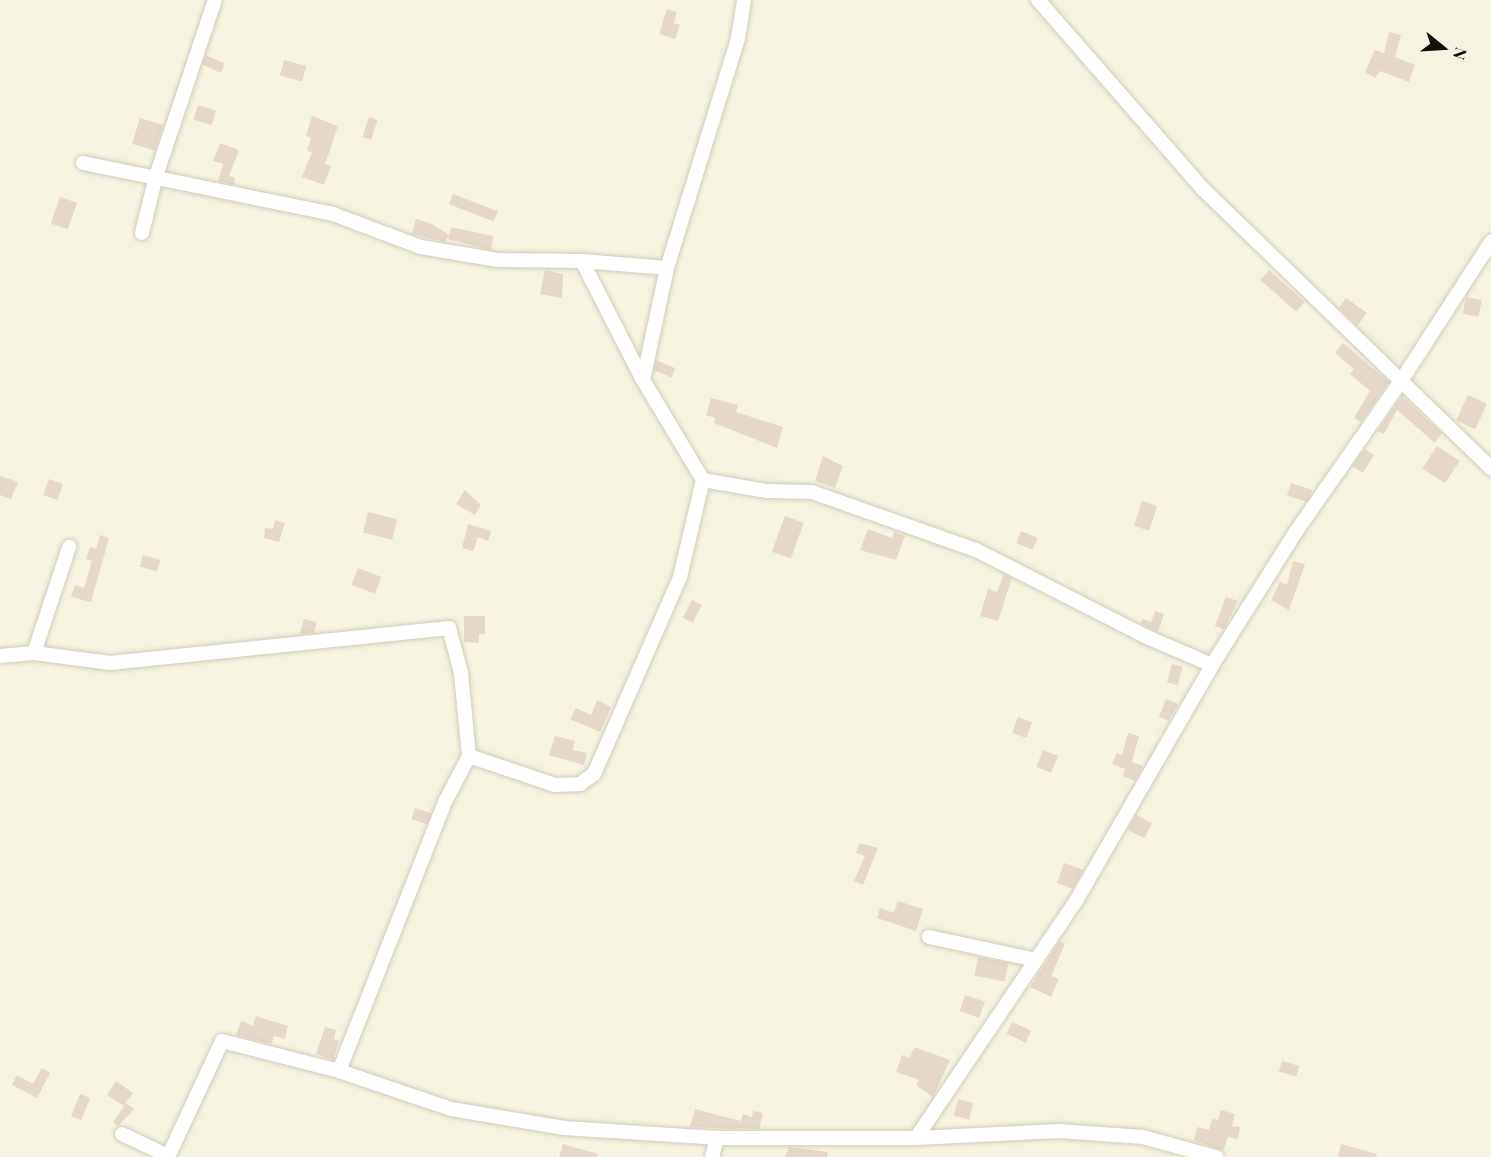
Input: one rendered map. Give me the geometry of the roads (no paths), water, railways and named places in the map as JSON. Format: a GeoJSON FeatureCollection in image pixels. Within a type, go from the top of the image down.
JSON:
{"type":"FeatureCollection","features":[{"type":"Feature","properties":{"kind":"street"},"geometry":{"type":"LineString","coordinates":[[142,232],[156,176],[214,0]]}},
{"type":"Feature","properties":{"kind":"street"},"geometry":{"type":"LineString","coordinates":[[643,380],[667,268],[738,38],[744,0]]}},
{"type":"Feature","properties":{"kind":"street"},"geometry":{"type":"LineString","coordinates":[[1038,0],[1204,190],[1491,468]]}},
{"type":"Feature","properties":{"kind":"street"},"geometry":{"type":"LineString","coordinates":[[83,163],[156,176],[333,214],[421,247],[498,260],[582,261],[667,268]]}},
{"type":"Feature","properties":{"kind":"street"},"geometry":{"type":"LineString","coordinates":[[916,1138],[1076,901],[1212,665],[1294,533],[1401,381],[1491,242]]}},
{"type":"Feature","properties":{"kind":"street"},"geometry":{"type":"LineString","coordinates":[[469,756],[555,785],[580,784],[594,774],[680,576],[703,480],[643,380],[582,261]]}},
{"type":"Feature","properties":{"kind":"street"},"geometry":{"type":"LineString","coordinates":[[703,480],[767,491],[812,492],[976,550],[1147,636],[1212,665]]}},
{"type":"Feature","properties":{"kind":"street"},"geometry":{"type":"LineString","coordinates":[[34,653],[69,547]]}},
{"type":"Feature","properties":{"kind":"street"},"geometry":{"type":"LineString","coordinates":[[0,656],[34,653],[110,663],[449,627],[461,673],[469,756],[446,800],[339,1071]]}},
{"type":"Feature","properties":{"kind":"street"},"geometry":{"type":"LineString","coordinates":[[929,937],[1036,960]]}},
{"type":"Feature","properties":{"kind":"street"},"geometry":{"type":"LineString","coordinates":[[122,1134],[168,1156],[222,1041],[339,1071],[451,1109],[564,1128],[717,1138],[916,1138],[1059,1131],[1143,1137],[1216,1157]]}},
{"type":"Feature","properties":{"kind":"street"},"geometry":{"type":"LineString","coordinates":[[712,1157],[717,1138]]}}]}
